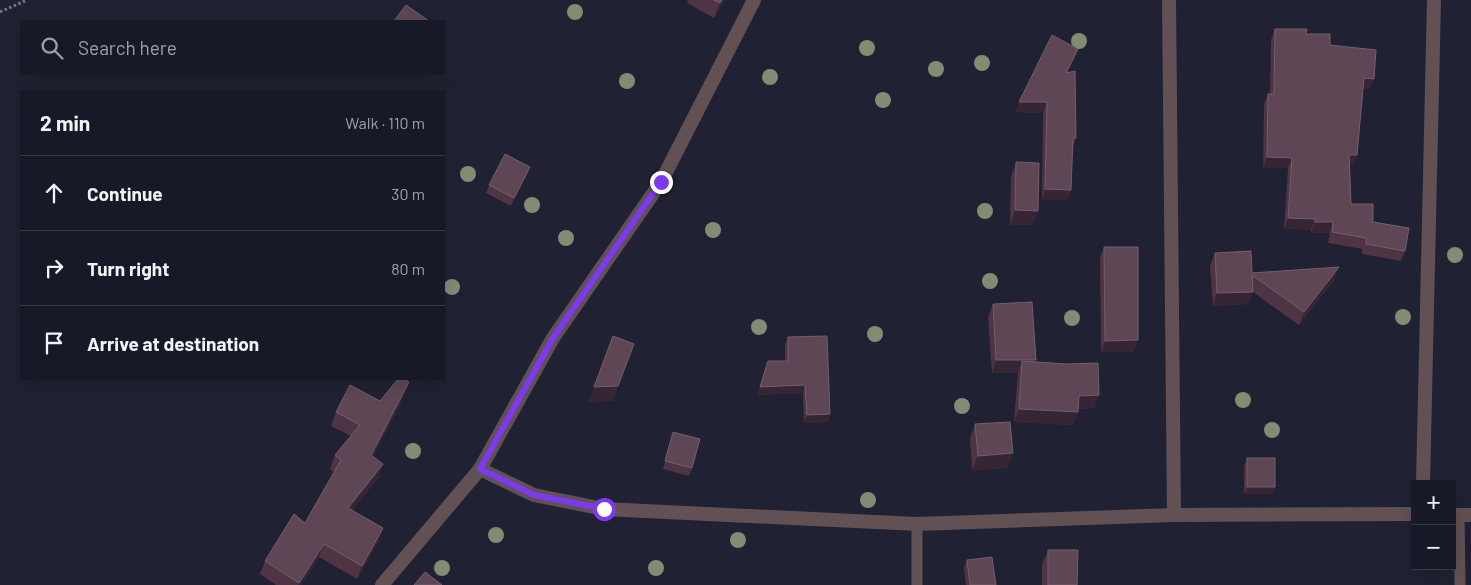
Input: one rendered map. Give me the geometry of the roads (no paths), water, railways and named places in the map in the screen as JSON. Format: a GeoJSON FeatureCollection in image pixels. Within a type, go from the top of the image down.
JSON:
{"type":"FeatureCollection","features":[{"type":"Feature","properties":{"kind":"street"},"geometry":{"type":"LineString","coordinates":[[382,585],[480,469],[553,338],[661,182],[754,0]]}},
{"type":"Feature","properties":{"kind":"street"},"geometry":{"type":"LineString","coordinates":[[1169,0],[1174,515]]}},
{"type":"Feature","properties":{"kind":"street"},"geometry":{"type":"LineString","coordinates":[[1423,480],[1434,0]]}},
{"type":"Feature","properties":{"kind":"street"},"geometry":{"type":"LineString","coordinates":[[480,469],[534,495],[604,509],[917,524],[1174,515],[1411,514]]}},
{"type":"Feature","properties":{"kind":"lane"},"geometry":{"type":"LineString","coordinates":[[1460,585],[1461,515]]}},
{"type":"Feature","properties":{"kind":"lane"},"geometry":{"type":"LineString","coordinates":[[917,524],[917,585]]}}]}
